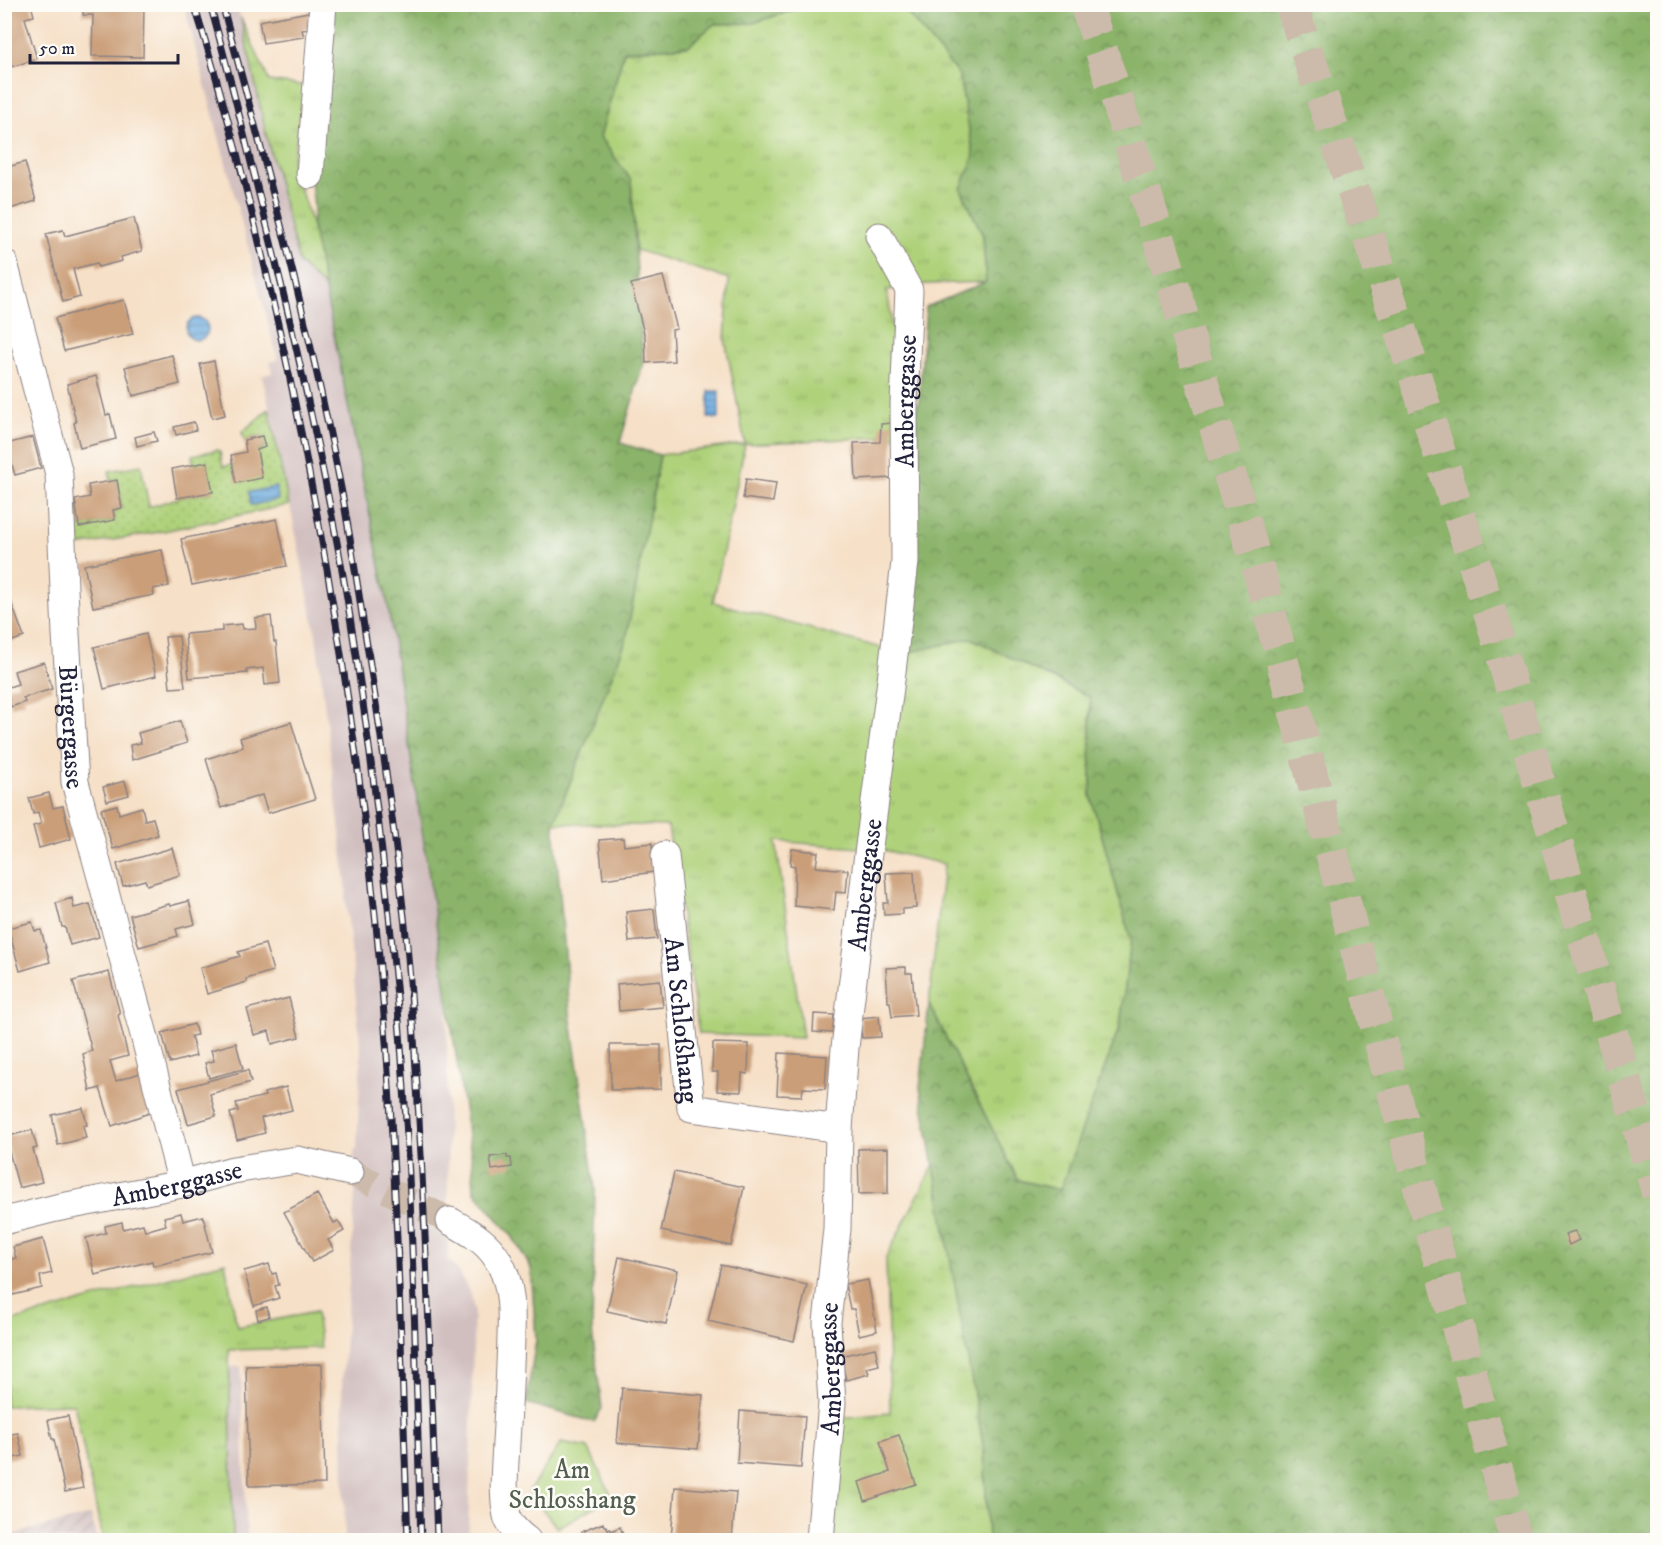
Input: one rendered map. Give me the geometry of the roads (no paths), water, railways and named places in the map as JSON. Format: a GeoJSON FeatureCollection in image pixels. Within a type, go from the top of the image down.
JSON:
{"type":"FeatureCollection","features":[{"type":"Feature","properties":{"kind":"street"},"geometry":{"type":"LineString","coordinates":[[310,175],[323,4]]}},
{"type":"Feature","properties":{"kind":"street","name":"Amberggasse"},"geometry":{"type":"LineString","coordinates":[[820,1540],[832,1403],[827,1323],[837,1229],[839,1129],[845,1048],[905,562],[904,403],[909,290],[879,236]]}},
{"type":"Feature","properties":{"kind":"street","name":"Bürgergasse"},"geometry":{"type":"LineString","coordinates":[[4,263],[59,474],[75,782],[182,1184]]}},
{"type":"Feature","properties":{"kind":"street","name":"Am Schloßhang"},"geometry":{"type":"LineString","coordinates":[[665,855],[691,1108],[839,1129]]}},
{"type":"Feature","properties":{"kind":"street","name":"Amberggasse"},"geometry":{"type":"LineString","coordinates":[[4,1221],[56,1208],[182,1184],[233,1170],[297,1160],[350,1172]]}},
{"type":"Feature","properties":{"kind":"street"},"geometry":{"type":"LineString","coordinates":[[450,1221],[481,1240],[494,1253],[504,1272],[510,1294],[511,1350],[504,1481],[508,1518],[527,1540]]}},
{"type":"Feature","properties":{"kind":"water"},"geometry":{"type":"Polygon","coordinates":[[[197,318],[205,321],[208,329],[205,337],[197,340],[189,337],[186,329],[189,321],[197,318]]]}},
{"type":"Feature","properties":{"kind":"water"},"geometry":{"type":"Polygon","coordinates":[[[709,391],[719,391],[719,419],[708,418],[709,391]]]}},
{"type":"Feature","properties":{"kind":"water"},"geometry":{"type":"Polygon","coordinates":[[[276,487],[278,500],[251,505],[249,492],[276,487]]]}},
{"type":"Feature","properties":{"kind":"tunnel"},"geometry":{"type":"LineString","coordinates":[[1086,4],[1115,92],[1260,575],[1394,1094],[1516,1540]]}},
{"type":"Feature","properties":{"kind":"tunnel"},"geometry":{"type":"LineString","coordinates":[[1291,4],[1411,363],[1490,613],[1658,1194]]}},
{"type":"Feature","properties":{"kind":"tunnel"},"geometry":{"type":"LineString","coordinates":[[350,1172],[450,1221]]}},
{"type":"Feature","properties":{"kind":"railway"},"geometry":{"type":"LineString","coordinates":[[194,4],[244,181],[286,360],[331,591],[355,745],[374,900],[391,1118],[408,1540]]}},
{"type":"Feature","properties":{"kind":"railway"},"geometry":{"type":"LineString","coordinates":[[210,4],[304,380],[347,598],[369,743],[402,1055],[413,1263],[421,1540]]}},
{"type":"Feature","properties":{"kind":"railway"},"geometry":{"type":"LineString","coordinates":[[222,4],[317,374],[351,541],[374,688],[406,932],[412,1006],[427,1267],[437,1540]]}},
{"type":"Feature","properties":{"kind":"park label","name":"Am Schlosshang"},"geometry":{"type":"Point","coordinates":[572,1484]}}]}
